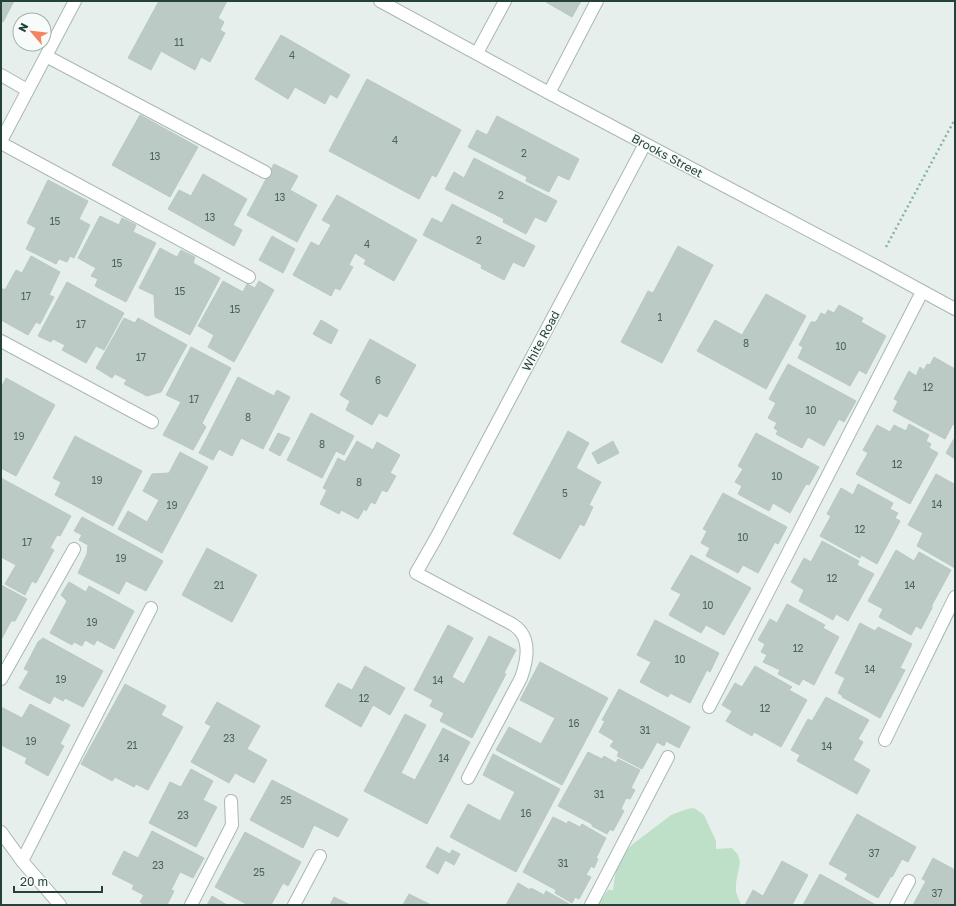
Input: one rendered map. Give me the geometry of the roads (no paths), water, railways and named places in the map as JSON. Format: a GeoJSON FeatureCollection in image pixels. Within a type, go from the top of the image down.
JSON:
{"type":"FeatureCollection","features":[{"type":"Feature","properties":{"kind":"street"},"geometry":{"type":"LineString","coordinates":[[76,1],[1,142],[250,277]]}},
{"type":"Feature","properties":{"kind":"street"},"geometry":{"type":"LineString","coordinates":[[477,53],[505,1]]}},
{"type":"Feature","properties":{"kind":"street"},"geometry":{"type":"LineString","coordinates":[[549,93],[597,1]]}},
{"type":"Feature","properties":{"kind":"street","name":"Brooks Street"},"geometry":{"type":"LineString","coordinates":[[384,2],[549,93],[955,309]]}},
{"type":"Feature","properties":{"kind":"street"},"geometry":{"type":"LineString","coordinates":[[46,56],[265,172]]}},
{"type":"Feature","properties":{"kind":"street"},"geometry":{"type":"LineString","coordinates":[[1,75],[28,90]]}},
{"type":"Feature","properties":{"kind":"street","name":"White Road"},"geometry":{"type":"LineString","coordinates":[[468,778],[521,678],[526,660],[525,639],[521,631],[512,624],[416,573],[646,144]]}},
{"type":"Feature","properties":{"kind":"street"},"geometry":{"type":"LineString","coordinates":[[709,707],[922,292]]}},
{"type":"Feature","properties":{"kind":"street"},"geometry":{"type":"LineString","coordinates":[[1,341],[152,422]]}},
{"type":"Feature","properties":{"kind":"street"},"geometry":{"type":"LineString","coordinates":[[1,679],[74,549]]}},
{"type":"Feature","properties":{"kind":"street"},"geometry":{"type":"LineString","coordinates":[[885,740],[955,597]]}},
{"type":"Feature","properties":{"kind":"street"},"geometry":{"type":"LineString","coordinates":[[22,861],[151,608]]}},
{"type":"Feature","properties":{"kind":"street"},"geometry":{"type":"LineString","coordinates":[[591,905],[668,756]]}},
{"type":"Feature","properties":{"kind":"street"},"geometry":{"type":"LineString","coordinates":[[191,905],[232,825],[231,801]]}},
{"type":"Feature","properties":{"kind":"street"},"geometry":{"type":"LineString","coordinates":[[1,832],[22,861],[60,905]]}},
{"type":"Feature","properties":{"kind":"street"},"geometry":{"type":"LineString","coordinates":[[294,905],[320,856]]}},
{"type":"Feature","properties":{"kind":"street"},"geometry":{"type":"LineString","coordinates":[[896,905],[909,881]]}}]}
